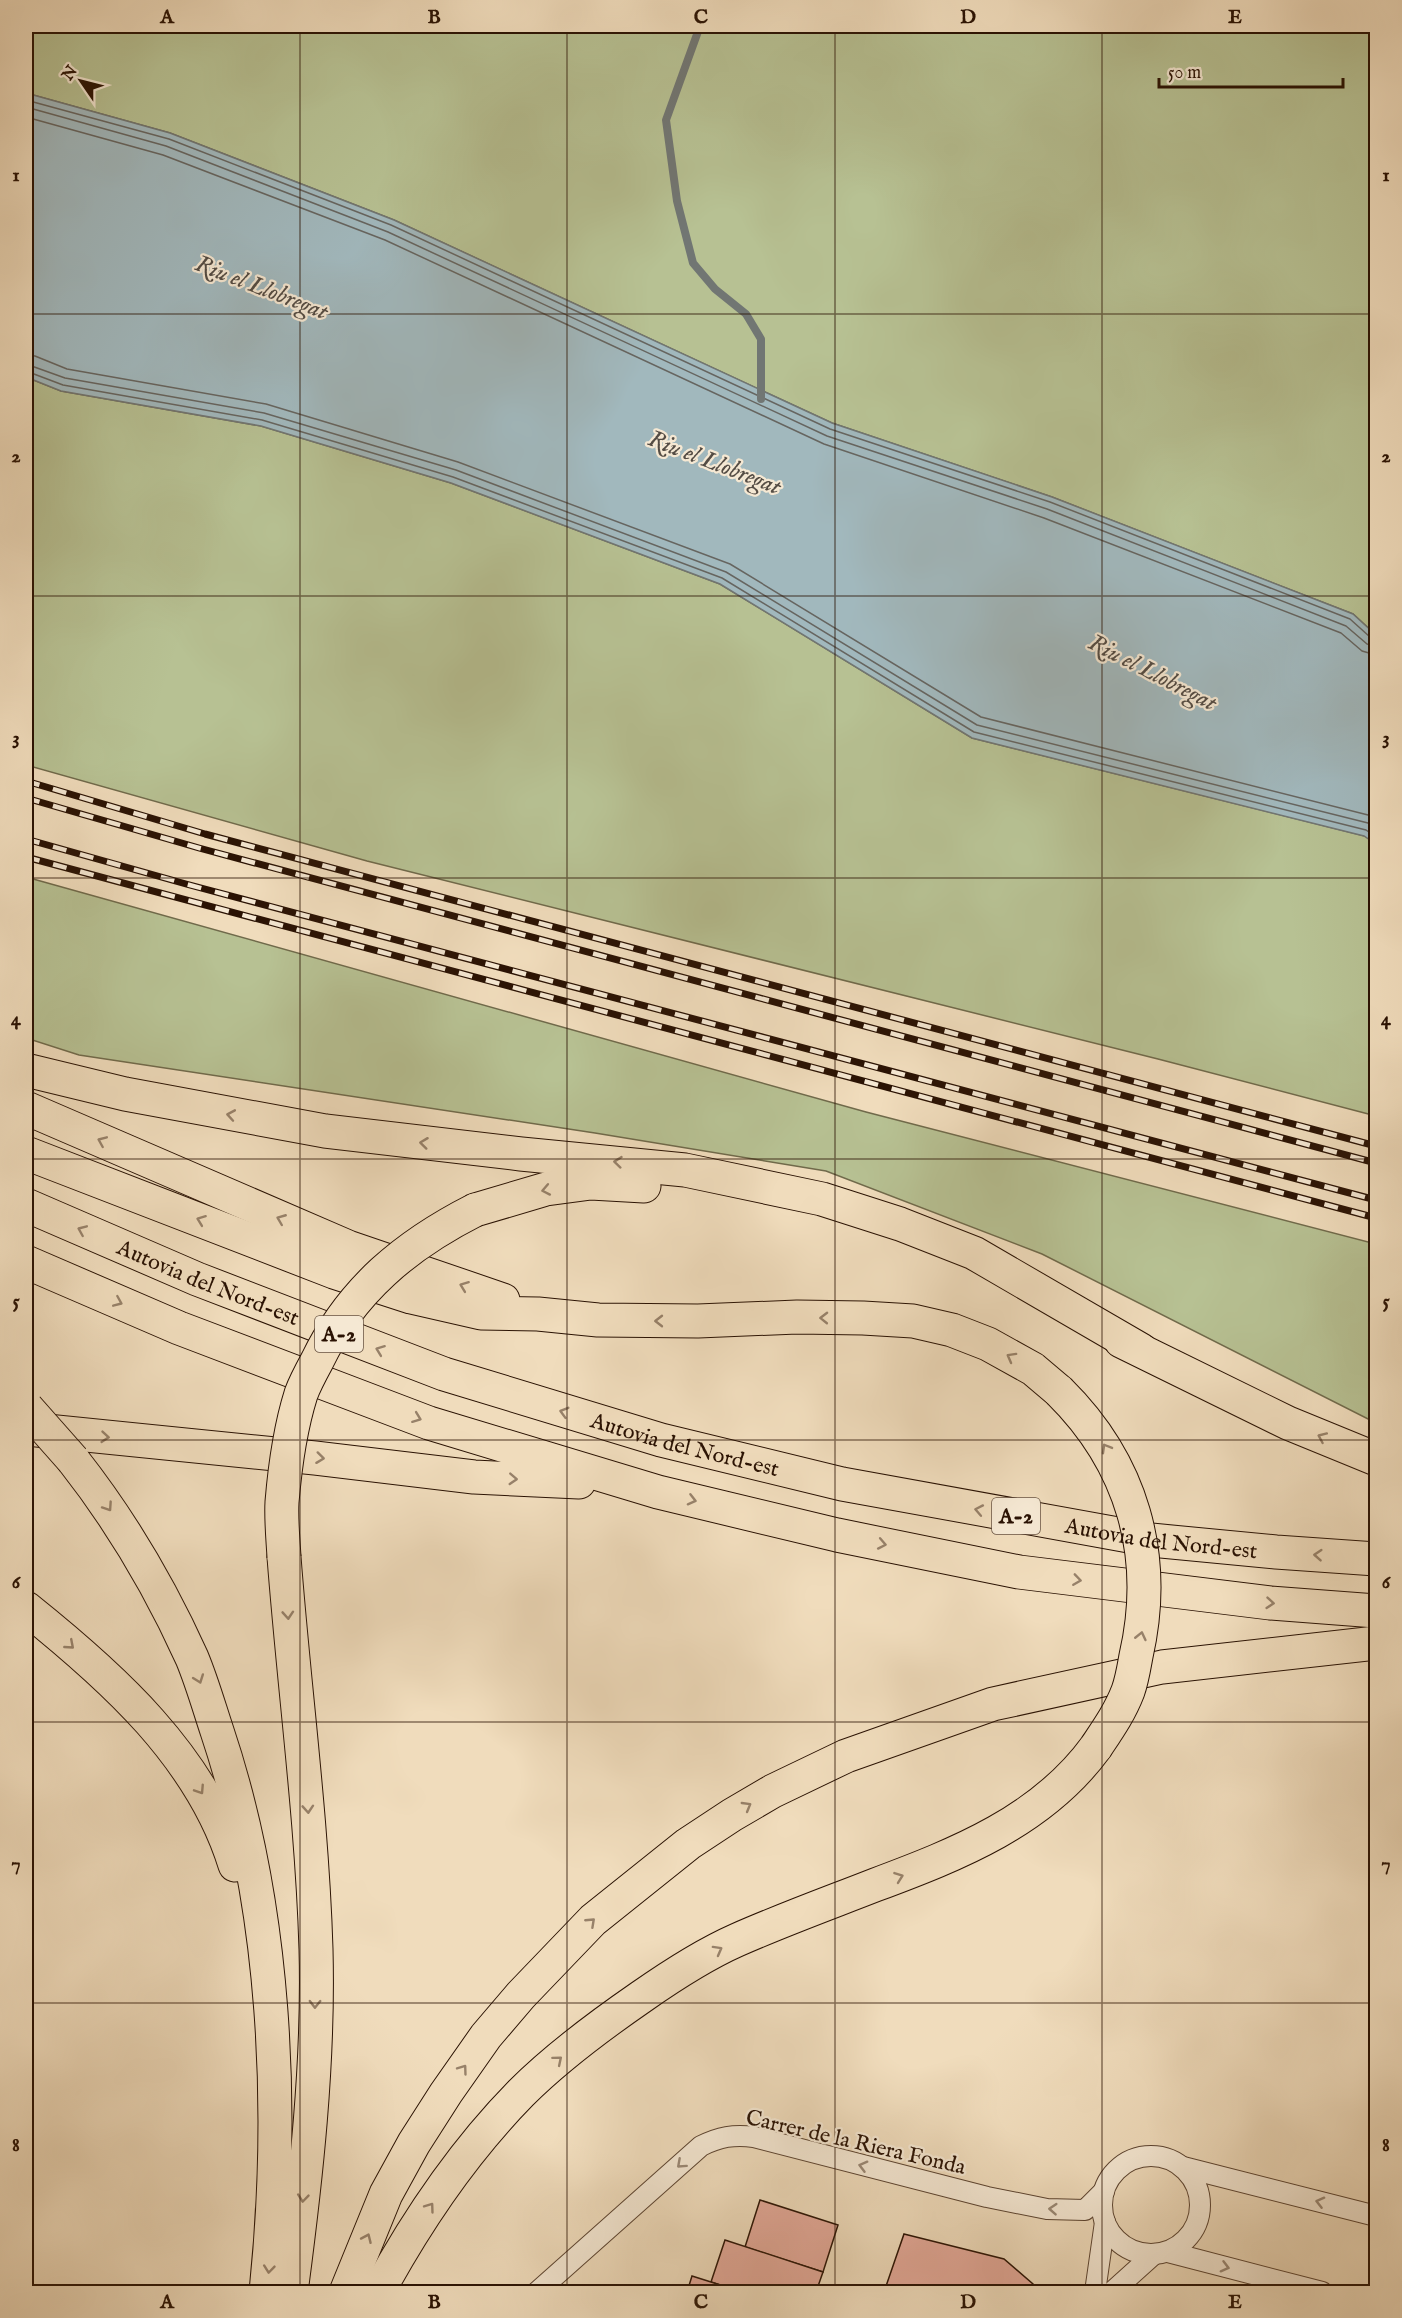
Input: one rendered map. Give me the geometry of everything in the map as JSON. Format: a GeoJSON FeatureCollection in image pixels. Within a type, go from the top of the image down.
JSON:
{"type":"FeatureCollection","features":[{"type":"Feature","properties":{"kind":"highway"},"geometry":{"type":"LineString","coordinates":[[26,1070],[125,1094],[325,1131],[685,1170],[822,1199],[900,1224],[974,1253],[1141,1350]]}},
{"type":"Feature","properties":{"kind":"highway"},"geometry":{"type":"LineString","coordinates":[[26,1108],[348,1247],[454,1282],[538,1314]]}},
{"type":"Feature","properties":{"kind":"highway"},"geometry":{"type":"LineString","coordinates":[[26,1153],[334,1272],[400,1293],[482,1313],[538,1314],[598,1320],[698,1321],[798,1317],[913,1322],[952,1330],[988,1344],[1033,1369],[1059,1391],[1083,1415],[1106,1447],[1126,1488],[1133,1509],[1143,1561],[1144,1622],[1128,1691],[1114,1720],[1083,1765],[1058,1790],[1029,1813],[998,1832],[931,1865],[734,1941],[662,1983],[580,2041],[521,2093],[490,2128],[418,2222],[378,2292]]}},
{"type":"Feature","properties":{"kind":"highway"},"geometry":{"type":"LineString","coordinates":[[291,2292],[308,2149],[315,2024],[316,1952],[303,1739],[290,1633],[282,1504],[291,1432],[302,1392],[320,1354],[338,1322],[363,1291],[400,1255],[440,1228],[475,1210],[546,1189],[591,1183],[651,1186],[758,1203],[814,1216],[892,1240],[964,1269],[1141,1350],[1288,1423],[1377,1459]]}},
{"type":"Feature","properties":{"kind":"highway","name":"Autovia del Nord-est"},"geometry":{"type":"LineString","coordinates":[[26,1205],[197,1279],[444,1374],[661,1440],[842,1484],[1151,1540],[1276,1552],[1377,1558]]}},
{"type":"Feature","properties":{"kind":"highway","name":"A-2"},"geometry":{"type":"LineString","coordinates":[[26,1262],[179,1328],[429,1423],[636,1485],[837,1535],[1019,1572],[1270,1603],[1377,1611]]}},
{"type":"Feature","properties":{"kind":"highway"},"geometry":{"type":"LineString","coordinates":[[26,1415],[315,1458],[474,1477],[636,1485]]}},
{"type":"Feature","properties":{"kind":"highway"},"geometry":{"type":"LineString","coordinates":[[26,1415],[73,1460],[97,1490],[163,1598],[192,1660],[227,1759],[251,1856],[270,2001],[273,2085],[271,2243],[266,2292]]}},
{"type":"Feature","properties":{"kind":"highway"},"geometry":{"type":"LineString","coordinates":[[26,1608],[95,1666],[139,1708],[160,1733],[214,1812],[228,1843],[241,1886],[273,2085]]}},
{"type":"Feature","properties":{"kind":"highway"},"geometry":{"type":"LineString","coordinates":[[346,2292],[386,2194],[446,2092],[486,2036],[521,1995],[593,1920],[688,1844],[732,1815],[774,1791],[846,1756],[993,1704],[1162,1667],[1377,1643]]}},
{"type":"Feature","properties":{"kind":"street","name":"Carrer de la Riera Fonda"},"geometry":{"type":"LineString","coordinates":[[537,2292],[701,2146],[716,2138],[738,2135],[754,2137],[987,2197],[1047,2209],[1086,2210],[1104,2191]]}},
{"type":"Feature","properties":{"kind":"street"},"geometry":{"type":"LineString","coordinates":[[1322,2292],[1161,2254],[1137,2253],[1123,2247],[1112,2236],[1101,2207],[1104,2191],[1111,2177],[1122,2166],[1136,2158],[1151,2156],[1167,2158],[1183,2167],[1377,2216]]}},
{"type":"Feature","properties":{"kind":"street"},"geometry":{"type":"LineString","coordinates":[[1112,2292],[1161,2254],[1181,2245],[1192,2234],[1201,2206],[1199,2192],[1193,2178],[1183,2167]]}},
{"type":"Feature","properties":{"kind":"street"},"geometry":{"type":"LineString","coordinates":[[1095,2292],[1105,2222]]}},
{"type":"Feature","properties":{"kind":"green space"},"geometry":{"type":"Polygon","coordinates":[[[26,26],[1376,26],[1376,635],[1353,614],[1052,497],[832,423],[394,220],[170,133],[26,93],[26,26]]]}},
{"type":"Feature","properties":{"kind":"green space"},"geometry":{"type":"Polygon","coordinates":[[[26,377],[61,391],[261,426],[451,483],[720,584],[972,738],[1365,836],[1376,844],[1376,1116],[1158,1059],[367,861],[26,765],[26,377]]]}},
{"type":"Feature","properties":{"kind":"green space"},"geometry":{"type":"Polygon","coordinates":[[[26,877],[866,1112],[1376,1244],[1376,1423],[1042,1254],[826,1171],[595,1133],[79,1055],[26,1038],[26,877]]]}},
{"type":"Feature","properties":{"kind":"water","name":"Riu el Llobregat"},"geometry":{"type":"Polygon","coordinates":[[[26,93],[170,133],[394,220],[832,423],[1052,497],[1353,614],[1376,635],[1376,844],[1364,836],[972,738],[720,584],[451,483],[261,426],[61,391],[26,377],[26,93]]]}},
{"type":"Feature","properties":{"kind":"building"},"geometry":{"type":"Polygon","coordinates":[[[760,2200],[838,2225],[823,2272],[745,2247],[760,2200]]]}},
{"type":"Feature","properties":{"kind":"building"},"geometry":{"type":"Polygon","coordinates":[[[904,2234],[1004,2259],[1033,2284],[1030,2292],[884,2292],[904,2234]]]}},
{"type":"Feature","properties":{"kind":"building"},"geometry":{"type":"Polygon","coordinates":[[[725,2240],[823,2272],[816,2292],[742,2292],[711,2282],[725,2240]]]}},
{"type":"Feature","properties":{"kind":"building"},"geometry":{"type":"Polygon","coordinates":[[[692,2276],[711,2282],[742,2292],[687,2292],[692,2276]]]}},
{"type":"Feature","properties":{"kind":"waterway"},"geometry":{"type":"LineString","coordinates":[[700,26],[666,120],[677,201],[693,263],[715,289],[746,314],[761,339],[761,399]]}},
{"type":"Feature","properties":{"kind":"railway"},"geometry":{"type":"LineString","coordinates":[[26,781],[205,834],[1376,1146]]}},
{"type":"Feature","properties":{"kind":"railway"},"geometry":{"type":"LineString","coordinates":[[26,798],[199,848],[1376,1163]]}},
{"type":"Feature","properties":{"kind":"railway"},"geometry":{"type":"LineString","coordinates":[[26,839],[186,884],[1376,1200]]}},
{"type":"Feature","properties":{"kind":"railway"},"geometry":{"type":"LineString","coordinates":[[26,857],[1376,1218]]}}]}
